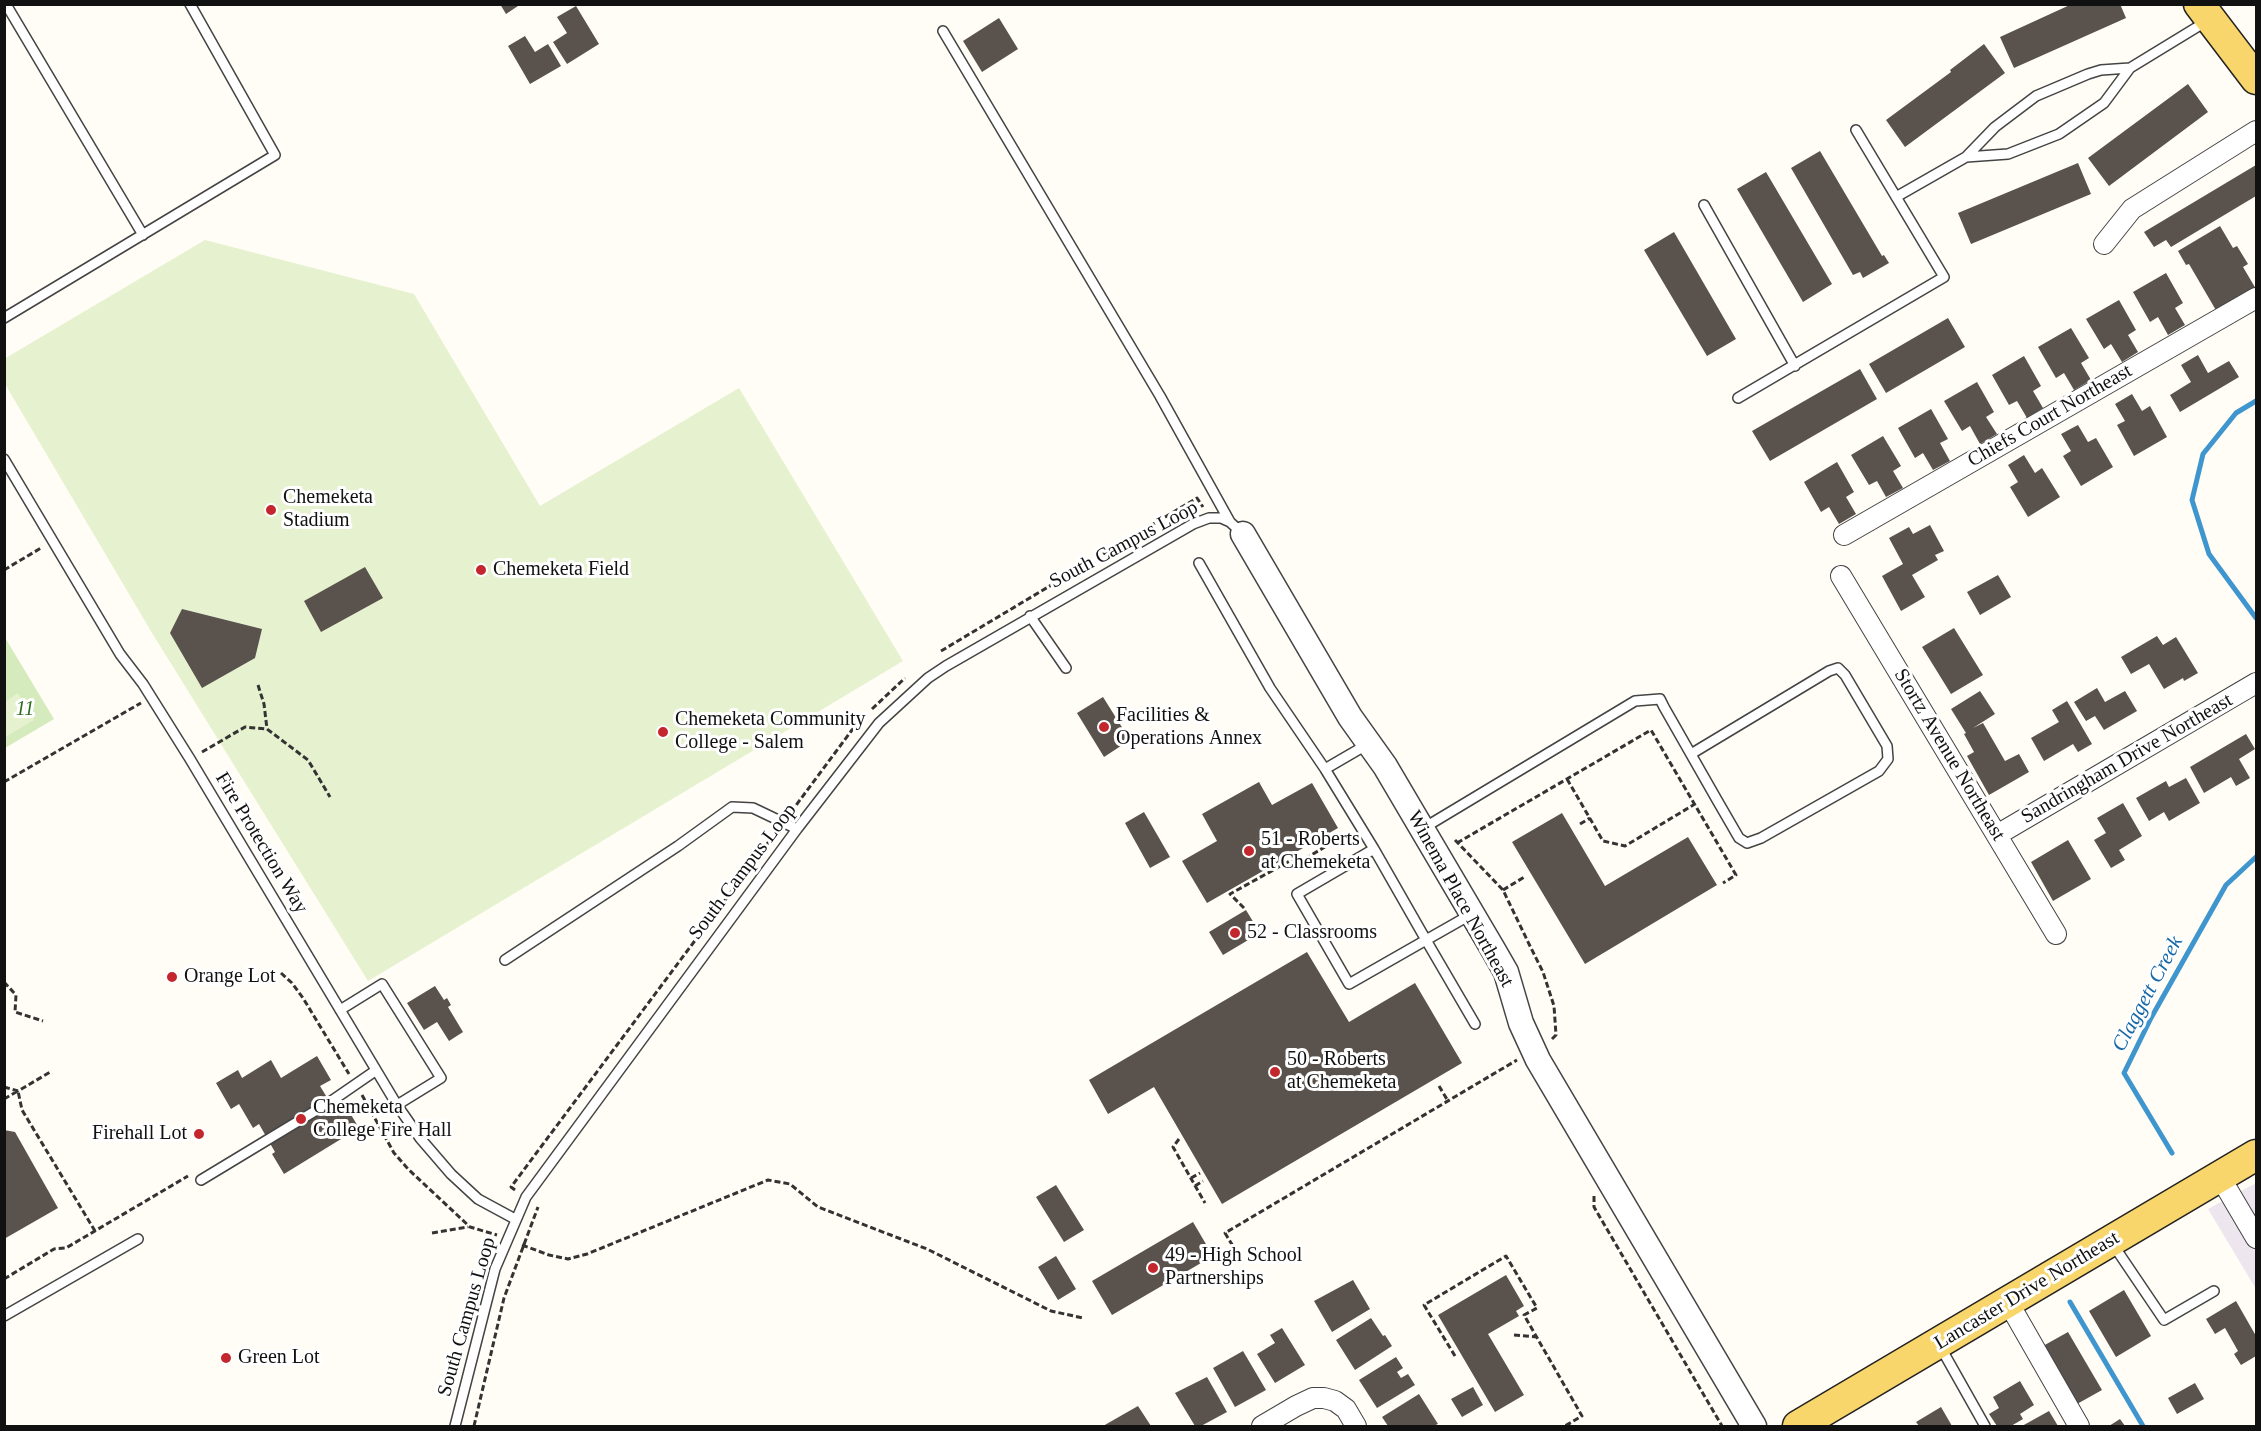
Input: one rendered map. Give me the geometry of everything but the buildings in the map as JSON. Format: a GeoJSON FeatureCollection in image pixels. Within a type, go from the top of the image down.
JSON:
{"type":"FeatureCollection","features":[{"type":"Feature","properties":{"kind":"main road"},"geometry":{"type":"LineString","coordinates":[[2205,12],[2256,79]]}},
{"type":"Feature","properties":{"kind":"main road","name":"Lancaster Drive Northeast"},"geometry":{"type":"LineString","coordinates":[[1808,1424],[1938,1343],[2256,1155]]}},
{"type":"Feature","properties":{"kind":"street"},"geometry":{"type":"LineString","coordinates":[[2104,244],[2132,209],[2256,130]]}},
{"type":"Feature","properties":{"kind":"street","name":"Chiefs Court Northeast"},"geometry":{"type":"LineString","coordinates":[[1844,535],[2256,298]]}},
{"type":"Feature","properties":{"kind":"street","name":"Winema Place Northeast"},"geometry":{"type":"LineString","coordinates":[[1237,528],[1368,744],[1385,766],[1506,972],[1521,1023],[1522,1057],[1754,1426]]}},
{"type":"Feature","properties":{"kind":"street","name":"Stortz Avenue Northeast"},"geometry":{"type":"LineString","coordinates":[[1840,576],[2056,934]]}},
{"type":"Feature","properties":{"kind":"street","name":"Sandringham Drive Northeast"},"geometry":{"type":"LineString","coordinates":[[1997,835],[2256,683]]}},
{"type":"Feature","properties":{"kind":"street"},"geometry":{"type":"LineString","coordinates":[[2220,1177],[2256,1238]]}},
{"type":"Feature","properties":{"kind":"street"},"geometry":{"type":"LineString","coordinates":[[2008,1302],[2079,1426]]}},
{"type":"Feature","properties":{"kind":"street"},"geometry":{"type":"LineString","coordinates":[[1262,1426],[1313,1398],[1324,1398],[1335,1401],[1346,1409],[1356,1426]]}},
{"type":"Feature","properties":{"kind":"lane"},"geometry":{"type":"LineString","coordinates":[[4,318],[275,155],[190,4]]}},
{"type":"Feature","properties":{"kind":"lane"},"geometry":{"type":"LineString","coordinates":[[7,6],[143,235]]}},
{"type":"Feature","properties":{"kind":"lane"},"geometry":{"type":"LineString","coordinates":[[1966,157],[2008,154],[2058,134],[2104,103],[2130,68],[2205,12]]}},
{"type":"Feature","properties":{"kind":"lane"},"geometry":{"type":"LineString","coordinates":[[943,31],[1237,528]]}},
{"type":"Feature","properties":{"kind":"lane"},"geometry":{"type":"LineString","coordinates":[[1896,197],[1966,157],[1995,127],[2036,96],[2101,70],[2130,68]]}},
{"type":"Feature","properties":{"kind":"lane"},"geometry":{"type":"LineString","coordinates":[[1738,398],[1944,277],[1856,130]]}},
{"type":"Feature","properties":{"kind":"lane"},"geometry":{"type":"LineString","coordinates":[[1704,205],[1795,366]]}},
{"type":"Feature","properties":{"kind":"lane","name":"Fire Protection Way"},"geometry":{"type":"LineString","coordinates":[[4,459],[120,654],[152,697],[190,759],[397,1105],[420,1138],[451,1174],[478,1199],[515,1220]]}},
{"type":"Feature","properties":{"kind":"lane","name":"South Campus Loop"},"geometry":{"type":"LineString","coordinates":[[455,1426],[495,1269],[526,1197],[797,829],[879,723],[928,678],[1029,616],[1193,524],[1209,518],[1221,518],[1237,528]]}},
{"type":"Feature","properties":{"kind":"lane"},"geometry":{"type":"LineString","coordinates":[[1199,563],[1270,688],[1325,769],[1360,826],[1475,1024]]}},
{"type":"Feature","properties":{"kind":"lane"},"geometry":{"type":"LineString","coordinates":[[1029,616],[1066,668]]}},
{"type":"Feature","properties":{"kind":"lane"},"geometry":{"type":"LineString","coordinates":[[1422,829],[1635,701],[1660,699],[1691,754],[1739,838],[1747,843],[1761,838],[1879,771],[1888,759],[1887,746],[1845,675],[1838,668],[1829,671],[1691,754]]}},
{"type":"Feature","properties":{"kind":"lane"},"geometry":{"type":"LineString","coordinates":[[1325,769],[1368,744]]}},
{"type":"Feature","properties":{"kind":"lane"},"geometry":{"type":"LineString","coordinates":[[505,960],[640,872],[732,807],[753,808],[797,829]]}},
{"type":"Feature","properties":{"kind":"lane"},"geometry":{"type":"LineString","coordinates":[[1374,849],[1297,894],[1349,984],[1472,914]]}},
{"type":"Feature","properties":{"kind":"lane"},"geometry":{"type":"LineString","coordinates":[[340,1010],[382,984],[441,1077],[397,1105]]}},
{"type":"Feature","properties":{"kind":"lane"},"geometry":{"type":"LineString","coordinates":[[199,1176],[269,1140],[375,1071]]}},
{"type":"Feature","properties":{"kind":"lane"},"geometry":{"type":"LineString","coordinates":[[4,1316],[138,1239]]}},
{"type":"Feature","properties":{"kind":"lane"},"geometry":{"type":"LineString","coordinates":[[2111,1241],[2164,1320],[2214,1291]]}},
{"type":"Feature","properties":{"kind":"lane"},"geometry":{"type":"LineString","coordinates":[[1938,1343],[1985,1426]]}},
{"type":"Feature","properties":{"kind":"path"},"geometry":{"type":"LineString","coordinates":[[938,653],[1197,498],[1209,518]]}},
{"type":"Feature","properties":{"kind":"path"},"geometry":{"type":"LineString","coordinates":[[4,570],[53,541]]}},
{"type":"Feature","properties":{"kind":"path"},"geometry":{"type":"LineString","coordinates":[[474,1426],[504,1298],[539,1204],[511,1187],[852,730],[891,689],[910,675]]}},
{"type":"Feature","properties":{"kind":"path"},"geometry":{"type":"LineString","coordinates":[[258,686],[264,704],[267,729]]}},
{"type":"Feature","properties":{"kind":"path"},"geometry":{"type":"LineString","coordinates":[[4,782],[152,697]]}},
{"type":"Feature","properties":{"kind":"path"},"geometry":{"type":"LineString","coordinates":[[190,759],[245,727],[267,729],[308,760],[330,797]]}},
{"type":"Feature","properties":{"kind":"path"},"geometry":{"type":"LineString","coordinates":[[1457,843],[1651,730],[1736,875],[1723,883]]}},
{"type":"Feature","properties":{"kind":"path"},"geometry":{"type":"LineString","coordinates":[[1567,779],[1604,841],[1625,846],[1695,804]]}},
{"type":"Feature","properties":{"kind":"path"},"geometry":{"type":"LineString","coordinates":[[1580,824],[1590,818]]}},
{"type":"Feature","properties":{"kind":"path"},"geometry":{"type":"LineString","coordinates":[[1244,908],[1230,894],[1295,858],[1298,863],[1360,826]]}},
{"type":"Feature","properties":{"kind":"path"},"geometry":{"type":"LineString","coordinates":[[1336,834],[1339,839]]}},
{"type":"Feature","properties":{"kind":"path"},"geometry":{"type":"LineString","coordinates":[[1242,1262],[1225,1233],[1554,1039],[1556,1035],[1555,1013],[1543,972],[1503,890],[1448,836]]}},
{"type":"Feature","properties":{"kind":"path"},"geometry":{"type":"LineString","coordinates":[[1321,842],[1324,847]]}},
{"type":"Feature","properties":{"kind":"path"},"geometry":{"type":"LineString","coordinates":[[1503,890],[1526,876]]}},
{"type":"Feature","properties":{"kind":"path"},"geometry":{"type":"LineString","coordinates":[[281,973],[303,998],[356,1084],[394,1153],[470,1227]]}},
{"type":"Feature","properties":{"kind":"path"},"geometry":{"type":"LineString","coordinates":[[4,982],[16,995],[15,1012],[43,1021]]}},
{"type":"Feature","properties":{"kind":"path"},"geometry":{"type":"LineString","coordinates":[[4,1099],[52,1071]]}},
{"type":"Feature","properties":{"kind":"path"},"geometry":{"type":"LineString","coordinates":[[1439,1086],[1448,1101]]}},
{"type":"Feature","properties":{"kind":"path"},"geometry":{"type":"LineString","coordinates":[[4,1088],[18,1091]]}},
{"type":"Feature","properties":{"kind":"path"},"geometry":{"type":"LineString","coordinates":[[18,1091],[22,1110],[95,1230]]}},
{"type":"Feature","properties":{"kind":"path"},"geometry":{"type":"LineString","coordinates":[[1179,1139],[1173,1147],[1205,1203]]}},
{"type":"Feature","properties":{"kind":"path"},"geometry":{"type":"LineString","coordinates":[[1191,1178],[1200,1173]]}},
{"type":"Feature","properties":{"kind":"path"},"geometry":{"type":"LineString","coordinates":[[4,1279],[54,1249],[66,1248],[95,1230],[199,1176]]}},
{"type":"Feature","properties":{"kind":"path"},"geometry":{"type":"LineString","coordinates":[[432,1233],[470,1227],[507,1238],[549,1255],[568,1259],[768,1180],[790,1184],[818,1207],[927,1249],[1051,1311],[1083,1318]]}},
{"type":"Feature","properties":{"kind":"path"},"geometry":{"type":"LineString","coordinates":[[1195,1186],[1203,1182]]}},
{"type":"Feature","properties":{"kind":"path"},"geometry":{"type":"LineString","coordinates":[[1595,1194],[1594,1208],[1722,1426]]}},
{"type":"Feature","properties":{"kind":"path"},"geometry":{"type":"LineString","coordinates":[[1455,1356],[1424,1305],[1506,1256],[1537,1308],[1524,1315],[1582,1416],[1565,1426]]}},
{"type":"Feature","properties":{"kind":"path"},"geometry":{"type":"LineString","coordinates":[[1514,1335],[1537,1337]]}},
{"type":"Feature","properties":{"kind":"shaded area"},"geometry":{"type":"Polygon","coordinates":[[[2256,1183],[2256,1289],[2208,1209],[2256,1183]]]}},
{"type":"Feature","properties":{"kind":"green space","name":"Chemeketa Field"},"geometry":{"type":"Polygon","coordinates":[[[205,240],[414,294],[540,506],[739,388],[903,661],[368,981],[152,633],[5,384],[4,359],[205,240]]]}},
{"type":"Feature","properties":{"kind":"green space","name":"11"},"geometry":{"type":"Polygon","coordinates":[[[4,636],[54,719],[5,748],[4,748],[4,636]]]}},
{"type":"Feature","properties":{"kind":"green space"},"geometry":{"type":"Polygon","coordinates":[[[18,693],[34,720],[5,737],[5,702],[18,693]]]}},
{"type":"Feature","properties":{"kind":"waterway","name":"Claggett Creek"},"geometry":{"type":"LineString","coordinates":[[2256,401],[2236,413],[2203,454],[2192,500],[2209,554],[2256,618]]}},
{"type":"Feature","properties":{"kind":"waterway","name":"Claggett Creek"},"geometry":{"type":"LineString","coordinates":[[2172,1153],[2124,1073],[2151,1018],[2226,885],[2256,857]]}},
{"type":"Feature","properties":{"kind":"waterway","name":"Claggett Creek"},"geometry":{"type":"LineString","coordinates":[[2070,1302],[2143,1426]]}},
{"type":"Feature","properties":{"kind":"place","name":"Chemeketa Stadium"},"geometry":{"type":"Point","coordinates":[271,510]}},
{"type":"Feature","properties":{"kind":"place","name":"Chemeketa Field"},"geometry":{"type":"Point","coordinates":[481,570]}},
{"type":"Feature","properties":{"kind":"place","name":"Facilities & Operations Annex"},"geometry":{"type":"Point","coordinates":[1104,727]}},
{"type":"Feature","properties":{"kind":"place","name":"Chemeketa Community College - Salem"},"geometry":{"type":"Point","coordinates":[663,732]}},
{"type":"Feature","properties":{"kind":"place","name":"51 - Roberts at Chemeketa"},"geometry":{"type":"Point","coordinates":[1249,851]}},
{"type":"Feature","properties":{"kind":"place","name":"52 - Classrooms"},"geometry":{"type":"Point","coordinates":[1235,933]}},
{"type":"Feature","properties":{"kind":"place","name":"Orange Lot"},"geometry":{"type":"Point","coordinates":[172,977]}},
{"type":"Feature","properties":{"kind":"place","name":"50 - Roberts at Chemeketa"},"geometry":{"type":"Point","coordinates":[1275,1072]}},
{"type":"Feature","properties":{"kind":"place","name":"Chemeketa College Fire Hall"},"geometry":{"type":"Point","coordinates":[301,1119]}},
{"type":"Feature","properties":{"kind":"place","name":"Firehall Lot"},"geometry":{"type":"Point","coordinates":[199,1134]}},
{"type":"Feature","properties":{"kind":"place","name":"49 - High School Partnerships"},"geometry":{"type":"Point","coordinates":[1153,1268]}},
{"type":"Feature","properties":{"kind":"place","name":"Green Lot"},"geometry":{"type":"Point","coordinates":[226,1358]}}]}
